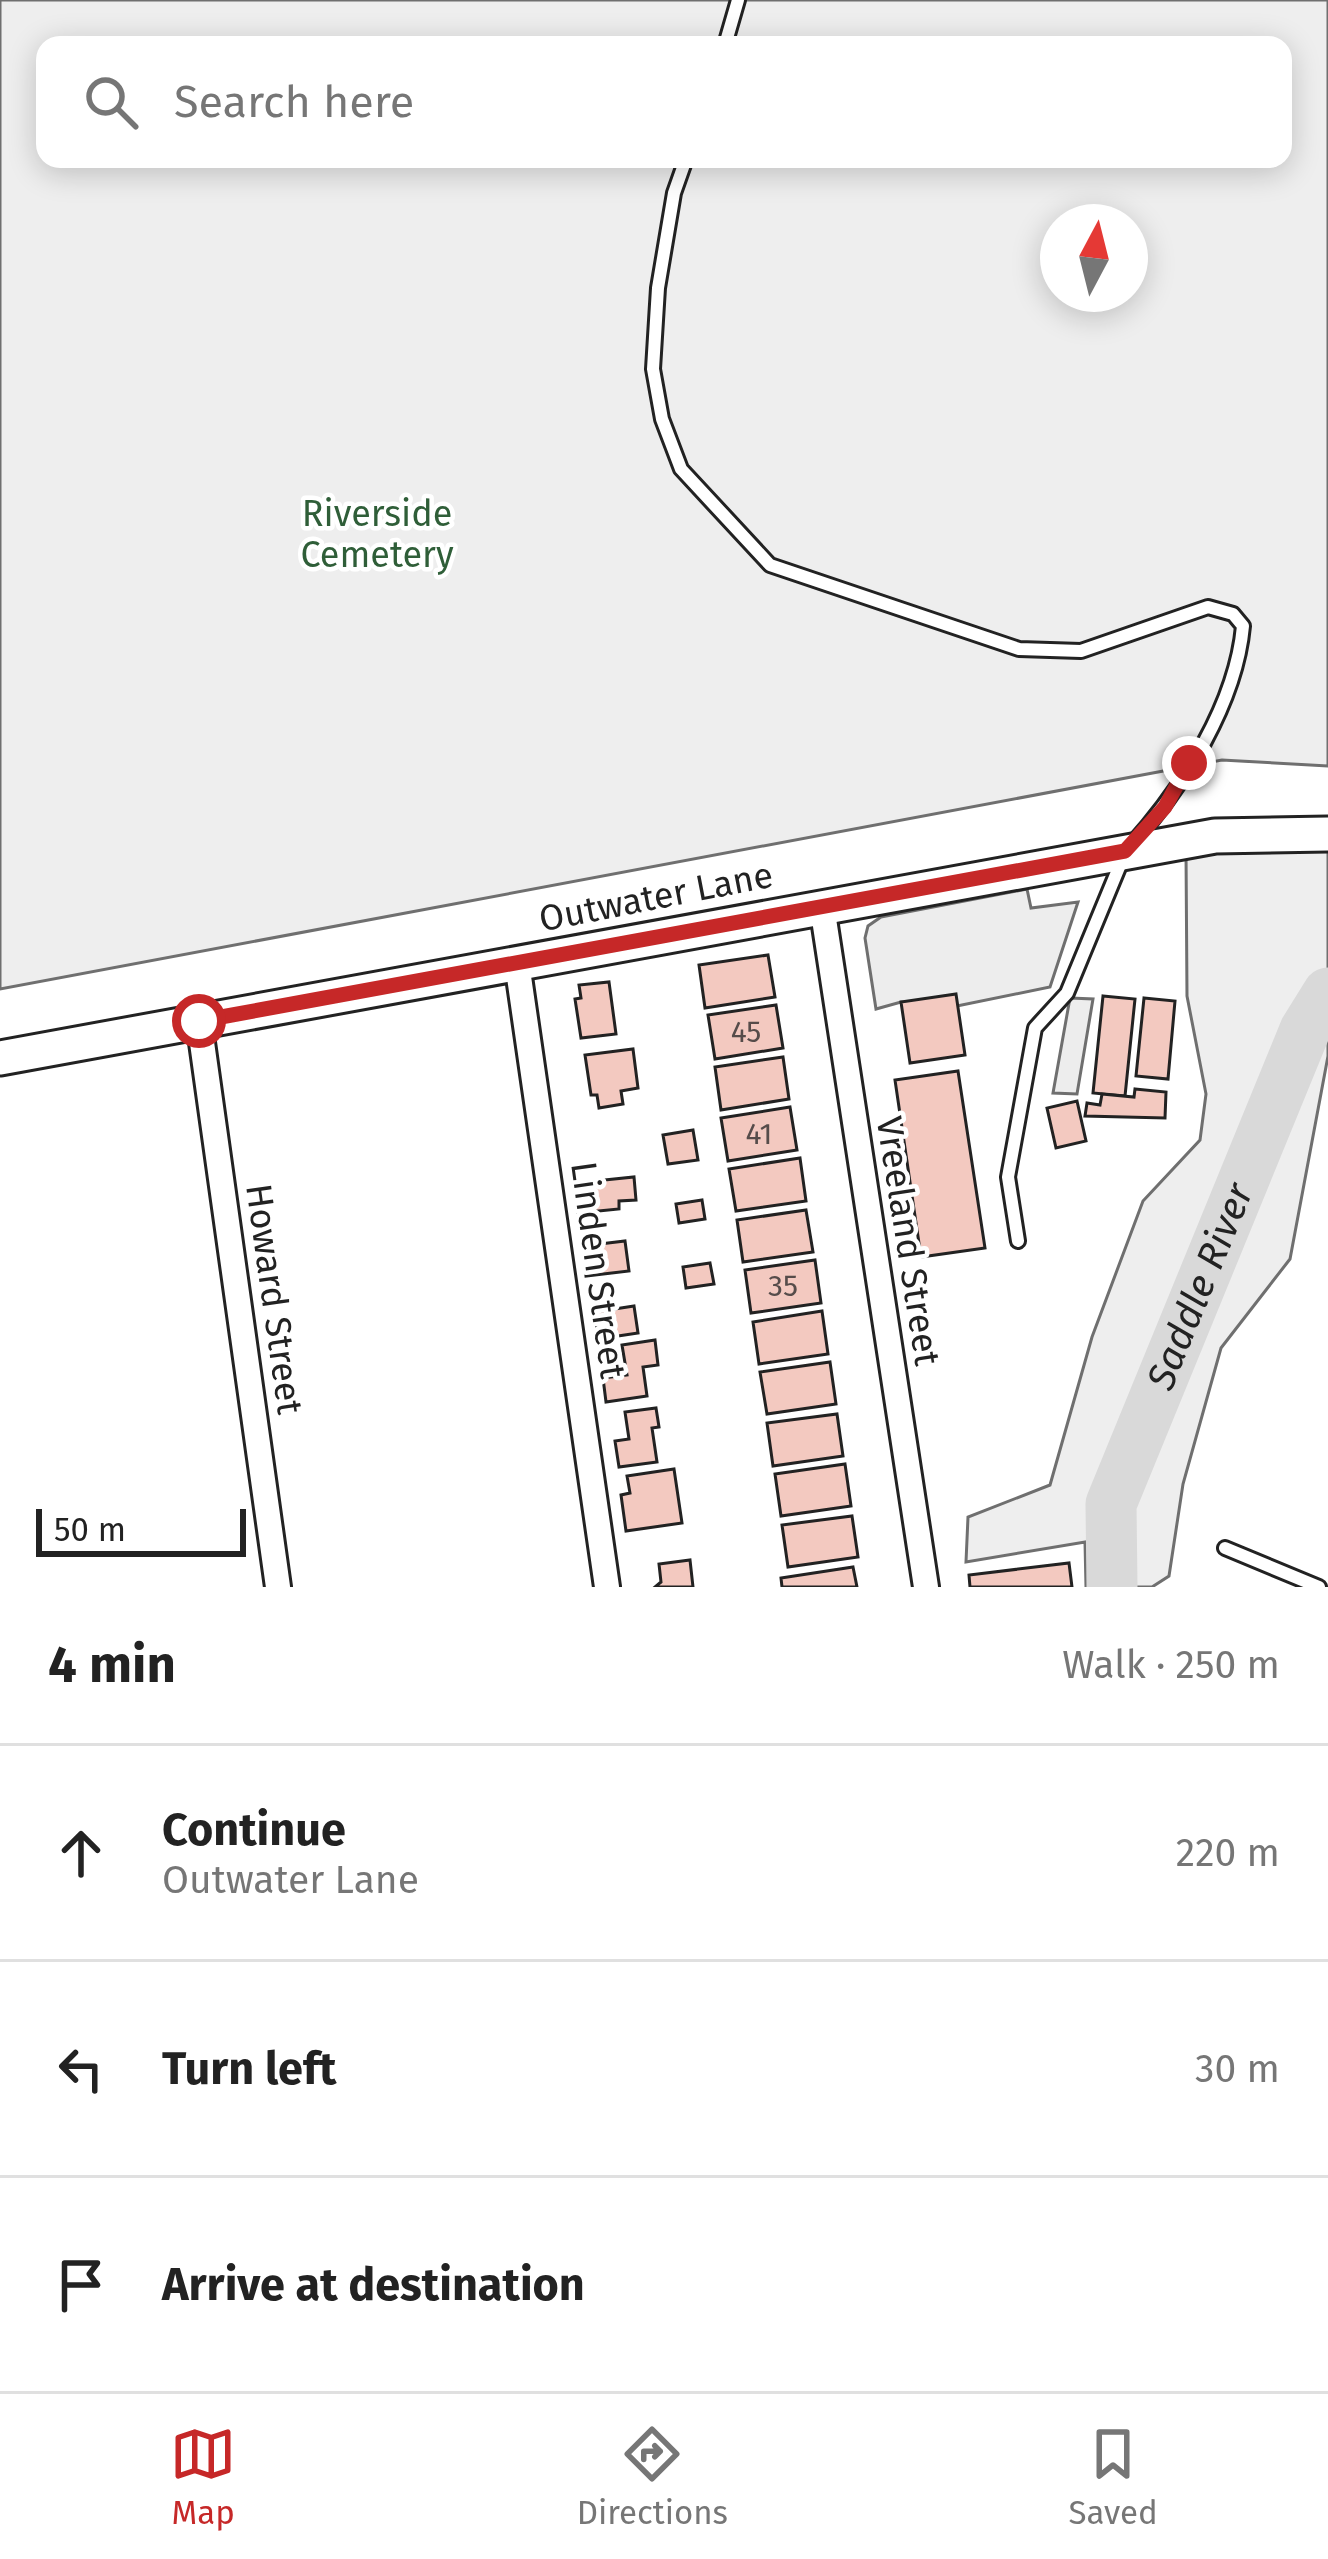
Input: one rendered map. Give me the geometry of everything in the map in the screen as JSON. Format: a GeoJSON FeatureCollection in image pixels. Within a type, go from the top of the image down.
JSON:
{"type":"FeatureCollection","features":[{"type":"Feature","properties":{"kind":"street","name":"Outwater Lane"},"geometry":{"type":"LineString","coordinates":[[0,1058],[1125,851],[1215,836],[1328,834]]}},
{"type":"Feature","properties":{"kind":"street","name":"Vreeland Street"},"geometry":{"type":"LineString","coordinates":[[822,906],[926,1587]]}},
{"type":"Feature","properties":{"kind":"street","name":"Linden Street"},"geometry":{"type":"LineString","coordinates":[[518,963],[607,1587]]}},
{"type":"Feature","properties":{"kind":"street","name":"Howard Street"},"geometry":{"type":"LineString","coordinates":[[199,1021],[278,1587]]}},
{"type":"Feature","properties":{"kind":"lane"},"geometry":{"type":"LineString","coordinates":[[728,36],[738,0]]}},
{"type":"Feature","properties":{"kind":"lane"},"geometry":{"type":"LineString","coordinates":[[683,168],[658,288],[653,369],[662,418],[681,469],[770,565],[1019,649],[1081,651],[1208,607],[1233,614],[1243,626],[1239,669],[1165,807],[1125,851],[1067,993],[1035,1028],[1008,1177],[1018,1241]]}},
{"type":"Feature","properties":{"kind":"lane"},"geometry":{"type":"LineString","coordinates":[[1226,1549],[1319,1587]]}},
{"type":"Feature","properties":{"kind":"green space","name":"Riverside Cemetery"},"geometry":{"type":"Polygon","coordinates":[[[0,0],[1328,0],[1328,766],[1222,760],[0,989],[0,0]]]}},
{"type":"Feature","properties":{"kind":"green space"},"geometry":{"type":"Polygon","coordinates":[[[1328,845],[1328,1056],[1290,1259],[1221,1348],[1183,1484],[1169,1576],[1152,1587],[1086,1587],[1085,1542],[966,1562],[968,1517],[1050,1485],[1092,1337],[1143,1201],[1200,1140],[1206,1094],[1187,996],[1186,852],[1328,845]]]}},
{"type":"Feature","properties":{"kind":"shaded area"},"geometry":{"type":"Polygon","coordinates":[[[1027,889],[1031,908],[1078,902],[1050,987],[957,1006],[901,1002],[876,1009],[865,938],[868,926],[881,917],[1027,889]]]}},
{"type":"Feature","properties":{"kind":"shaded area"},"geometry":{"type":"Polygon","coordinates":[[[1070,998],[1093,999],[1077,1094],[1053,1093],[1070,998]]]}},
{"type":"Feature","properties":{"kind":"building"},"geometry":{"type":"Polygon","coordinates":[[[768,955],[775,997],[705,1008],[699,965],[768,955]]]}},
{"type":"Feature","properties":{"kind":"building"},"geometry":{"type":"Polygon","coordinates":[[[609,982],[616,1034],[581,1038],[575,999],[581,998],[579,985],[609,982]]]}},
{"type":"Feature","properties":{"kind":"building"},"geometry":{"type":"Polygon","coordinates":[[[956,994],[965,1055],[910,1063],[901,1002],[956,994]]]}},
{"type":"Feature","properties":{"kind":"building"},"geometry":{"type":"Polygon","coordinates":[[[1103,996],[1135,999],[1125,1096],[1093,1093],[1103,996]]]}},
{"type":"Feature","properties":{"kind":"building"},"geometry":{"type":"Polygon","coordinates":[[[1144,998],[1175,1001],[1168,1079],[1136,1076],[1144,998]]]}},
{"type":"Feature","properties":{"kind":"building"},"geometry":{"type":"Polygon","coordinates":[[[776,1005],[783,1048],[715,1059],[708,1015],[776,1005]]]}},
{"type":"Feature","properties":{"kind":"building"},"geometry":{"type":"Polygon","coordinates":[[[633,1049],[638,1088],[621,1091],[623,1104],[599,1108],[597,1095],[591,1095],[585,1055],[633,1049]]]}},
{"type":"Feature","properties":{"kind":"building"},"geometry":{"type":"Polygon","coordinates":[[[783,1057],[789,1099],[721,1110],[715,1067],[783,1057]]]}},
{"type":"Feature","properties":{"kind":"building"},"geometry":{"type":"Polygon","coordinates":[[[958,1071],[985,1248],[921,1257],[895,1080],[958,1071]]]}},
{"type":"Feature","properties":{"kind":"building"},"geometry":{"type":"Polygon","coordinates":[[[1135,1089],[1166,1092],[1165,1118],[1085,1116],[1087,1103],[1100,1105],[1102,1094],[1134,1097],[1135,1089]]]}},
{"type":"Feature","properties":{"kind":"building"},"geometry":{"type":"Polygon","coordinates":[[[1077,1101],[1086,1141],[1056,1148],[1047,1108],[1077,1101]]]}},
{"type":"Feature","properties":{"kind":"building"},"geometry":{"type":"Polygon","coordinates":[[[790,1107],[797,1150],[728,1161],[721,1118],[790,1107]]]}},
{"type":"Feature","properties":{"kind":"building"},"geometry":{"type":"Polygon","coordinates":[[[693,1130],[698,1160],[668,1164],[663,1135],[693,1130]]]}},
{"type":"Feature","properties":{"kind":"building"},"geometry":{"type":"Polygon","coordinates":[[[800,1158],[806,1201],[736,1211],[729,1169],[800,1158]]]}},
{"type":"Feature","properties":{"kind":"building"},"geometry":{"type":"Polygon","coordinates":[[[634,1177],[636,1200],[619,1201],[619,1209],[578,1213],[575,1183],[634,1177]]]}},
{"type":"Feature","properties":{"kind":"building"},"geometry":{"type":"Polygon","coordinates":[[[702,1200],[705,1219],[679,1223],[676,1204],[702,1200]]]}},
{"type":"Feature","properties":{"kind":"building"},"geometry":{"type":"Polygon","coordinates":[[[806,1210],[813,1252],[743,1262],[737,1220],[806,1210]]]}},
{"type":"Feature","properties":{"kind":"building"},"geometry":{"type":"Polygon","coordinates":[[[625,1241],[629,1271],[586,1276],[583,1246],[625,1241]]]}},
{"type":"Feature","properties":{"kind":"building"},"geometry":{"type":"Polygon","coordinates":[[[815,1260],[821,1303],[751,1313],[745,1270],[815,1260]]]}},
{"type":"Feature","properties":{"kind":"building"},"geometry":{"type":"Polygon","coordinates":[[[710,1263],[714,1284],[686,1288],[683,1267],[710,1263]]]}},
{"type":"Feature","properties":{"kind":"building"},"geometry":{"type":"Polygon","coordinates":[[[634,1306],[638,1333],[598,1339],[595,1312],[634,1306]]]}},
{"type":"Feature","properties":{"kind":"building"},"geometry":{"type":"Polygon","coordinates":[[[822,1311],[828,1354],[759,1364],[753,1322],[822,1311]]]}},
{"type":"Feature","properties":{"kind":"building"},"geometry":{"type":"Polygon","coordinates":[[[655,1340],[658,1365],[643,1367],[647,1396],[606,1402],[603,1378],[627,1375],[622,1345],[655,1340]]]}},
{"type":"Feature","properties":{"kind":"building"},"geometry":{"type":"Polygon","coordinates":[[[830,1362],[836,1404],[767,1414],[760,1372],[830,1362]]]}},
{"type":"Feature","properties":{"kind":"building"},"geometry":{"type":"Polygon","coordinates":[[[656,1408],[659,1427],[652,1428],[657,1462],[619,1467],[615,1441],[629,1439],[625,1412],[656,1408]]]}},
{"type":"Feature","properties":{"kind":"building"},"geometry":{"type":"Polygon","coordinates":[[[837,1414],[843,1456],[773,1466],[767,1423],[837,1414]]]}},
{"type":"Feature","properties":{"kind":"building"},"geometry":{"type":"Polygon","coordinates":[[[845,1464],[851,1506],[781,1516],[775,1474],[845,1464]]]}},
{"type":"Feature","properties":{"kind":"building"},"geometry":{"type":"Polygon","coordinates":[[[674,1469],[682,1523],[626,1531],[621,1495],[630,1493],[627,1476],[674,1469]]]}},
{"type":"Feature","properties":{"kind":"building"},"geometry":{"type":"Polygon","coordinates":[[[852,1516],[858,1557],[788,1567],[782,1525],[852,1516]]]}},
{"type":"Feature","properties":{"kind":"building"},"geometry":{"type":"Polygon","coordinates":[[[690,1560],[693,1587],[655,1587],[661,1582],[659,1564],[690,1560]]]}},
{"type":"Feature","properties":{"kind":"building"},"geometry":{"type":"Polygon","coordinates":[[[1069,1563],[1072,1587],[970,1587],[969,1575],[1069,1563]]]}},
{"type":"Feature","properties":{"kind":"building"},"geometry":{"type":"Polygon","coordinates":[[[853,1567],[857,1587],[782,1587],[781,1578],[853,1567]]]}},
{"type":"Feature","properties":{"kind":"waterway","name":"Saddle River"},"geometry":{"type":"LineString","coordinates":[[1112,1587],[1111,1504],[1305,1030],[1328,993]]}},
{"type":"Feature","properties":{"kind":"route"},"geometry":{"type":"LineString","coordinates":[[199,1021],[1125,851],[1165,807],[1189,763]]}}]}
